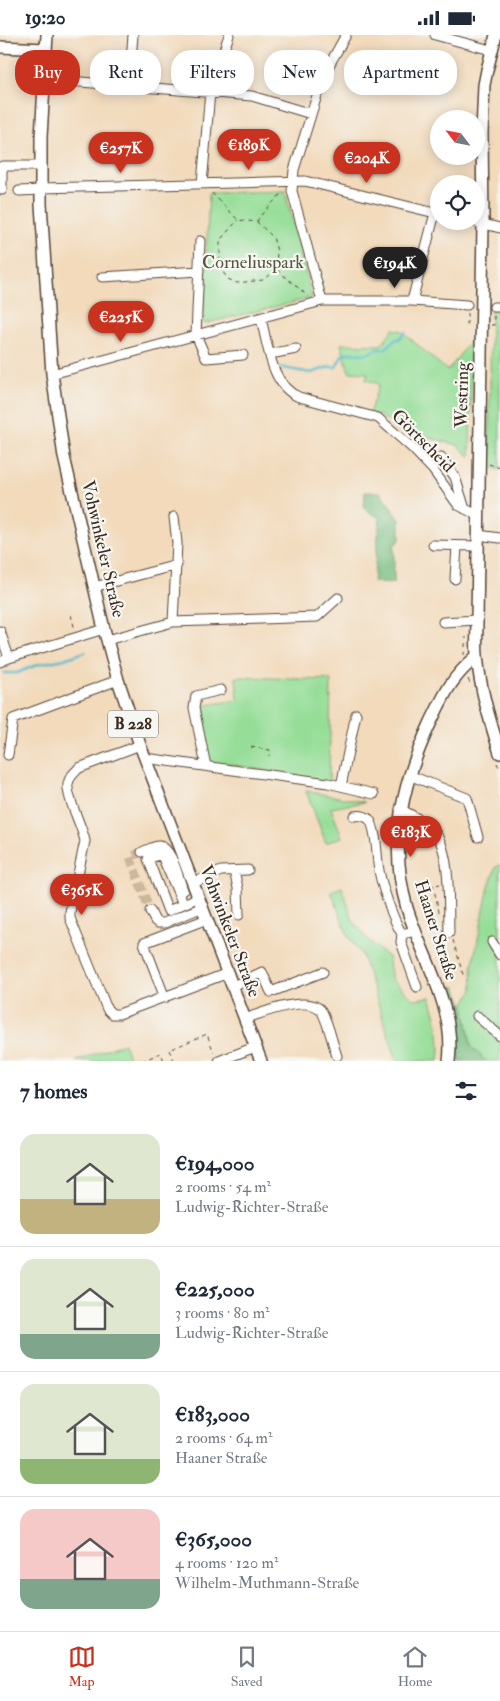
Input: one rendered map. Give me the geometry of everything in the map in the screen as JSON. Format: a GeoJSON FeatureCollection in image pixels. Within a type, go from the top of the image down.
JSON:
{"type":"FeatureCollection","features":[{"type":"Feature","properties":{"kind":"main road","name":"Vohwinkeler Straße"},"geometry":{"type":"LineString","coordinates":[[46,49],[47,35]]}},
{"type":"Feature","properties":{"kind":"main road","name":"Westring"},"geometry":{"type":"LineString","coordinates":[[482,175],[484,85],[496,35]]}},
{"type":"Feature","properties":{"kind":"main road"},"geometry":{"type":"LineString","coordinates":[[2,47],[46,49]]}},
{"type":"Feature","properties":{"kind":"main road","name":"Vohwinkeler Straße"},"geometry":{"type":"LineString","coordinates":[[43,95],[40,167],[41,189],[52,374],[64,457],[105,635],[118,680],[140,745],[261,1061]]}},
{"type":"Feature","properties":{"kind":"main road","name":"Westring"},"geometry":{"type":"LineString","coordinates":[[483,230],[477,656],[488,715],[500,753]]}},
{"type":"Feature","properties":{"kind":"main road","name":"Haaner Straße"},"geometry":{"type":"LineString","coordinates":[[449,1061],[450,1038],[447,1022],[440,997],[407,909],[400,871],[398,841],[400,809],[417,752],[446,692],[460,671],[477,656]]}},
{"type":"Feature","properties":{"kind":"street"},"geometry":{"type":"LineString","coordinates":[[132,50],[133,35]]}},
{"type":"Feature","properties":{"kind":"street"},"geometry":{"type":"LineString","coordinates":[[224,50],[229,35]]}},
{"type":"Feature","properties":{"kind":"street"},"geometry":{"type":"LineString","coordinates":[[322,301],[292,191],[292,182],[323,76],[346,35]]}},
{"type":"Feature","properties":{"kind":"street"},"geometry":{"type":"LineString","coordinates":[[435,35],[491,50]]}},
{"type":"Feature","properties":{"kind":"street"},"geometry":{"type":"LineString","coordinates":[[204,184],[210,95]]}},
{"type":"Feature","properties":{"kind":"street"},"geometry":{"type":"LineString","coordinates":[[242,95],[252,96],[311,114]]}},
{"type":"Feature","properties":{"kind":"street"},"geometry":{"type":"LineString","coordinates":[[2,190],[2,166],[40,167]]}},
{"type":"Feature","properties":{"kind":"street"},"geometry":{"type":"LineString","coordinates":[[19,191],[305,181],[430,212]]}},
{"type":"Feature","properties":{"kind":"street"},"geometry":{"type":"LineString","coordinates":[[485,224],[500,228]]}},
{"type":"Feature","properties":{"kind":"street"},"geometry":{"type":"LineString","coordinates":[[412,301],[432,230]]}},
{"type":"Feature","properties":{"kind":"street"},"geometry":{"type":"LineString","coordinates":[[200,241],[196,335],[206,358],[243,355]]}},
{"type":"Feature","properties":{"kind":"street"},"geometry":{"type":"LineString","coordinates":[[102,277],[199,271]]}},
{"type":"Feature","properties":{"kind":"street"},"geometry":{"type":"LineString","coordinates":[[52,374],[322,301],[412,301],[467,305]]}},
{"type":"Feature","properties":{"kind":"street","name":"Görtscheid"},"geometry":{"type":"LineString","coordinates":[[261,319],[274,370],[291,394],[378,418],[412,448],[433,470],[458,505],[479,516]]}},
{"type":"Feature","properties":{"kind":"street"},"geometry":{"type":"LineString","coordinates":[[270,354],[296,349]]}},
{"type":"Feature","properties":{"kind":"street"},"geometry":{"type":"LineString","coordinates":[[441,457],[455,477],[466,509]]}},
{"type":"Feature","properties":{"kind":"street"},"geometry":{"type":"LineString","coordinates":[[173,622],[177,565],[174,517]]}},
{"type":"Feature","properties":{"kind":"street"},"geometry":{"type":"LineString","coordinates":[[433,545],[457,546],[500,538]]}},
{"type":"Feature","properties":{"kind":"street"},"geometry":{"type":"LineString","coordinates":[[455,579],[457,546]]}},
{"type":"Feature","properties":{"kind":"street"},"geometry":{"type":"LineString","coordinates":[[94,587],[177,565]]}},
{"type":"Feature","properties":{"kind":"street"},"geometry":{"type":"LineString","coordinates":[[0,662],[77,638],[105,635],[173,622],[317,617],[338,599]]}},
{"type":"Feature","properties":{"kind":"street"},"geometry":{"type":"LineString","coordinates":[[443,622],[477,620]]}},
{"type":"Feature","properties":{"kind":"street"},"geometry":{"type":"LineString","coordinates":[[0,631],[9,658]]}},
{"type":"Feature","properties":{"kind":"street"},"geometry":{"type":"LineString","coordinates":[[8,755],[13,719],[118,680]]}},
{"type":"Feature","properties":{"kind":"street"},"geometry":{"type":"LineString","coordinates":[[206,766],[194,708],[196,696],[221,691]]}},
{"type":"Feature","properties":{"kind":"street"},"geometry":{"type":"LineString","coordinates":[[341,786],[356,714]]}},
{"type":"Feature","properties":{"kind":"street"},"geometry":{"type":"LineString","coordinates":[[140,745],[79,768],[72,775],[68,783],[68,791],[85,841],[70,918],[107,1009],[112,1014],[119,1014],[165,998],[228,973]]}},
{"type":"Feature","properties":{"kind":"street"},"geometry":{"type":"LineString","coordinates":[[145,758],[341,786],[374,794]]}},
{"type":"Feature","properties":{"kind":"street"},"geometry":{"type":"LineString","coordinates":[[409,775],[467,798],[478,837]]}},
{"type":"Feature","properties":{"kind":"street","name":"Haaner Straße"},"geometry":{"type":"LineString","coordinates":[[400,809],[429,826],[438,837],[442,846],[448,882],[449,928]]}},
{"type":"Feature","properties":{"kind":"street"},"geometry":{"type":"LineString","coordinates":[[354,816],[360,815],[369,819],[377,851],[378,865],[395,923],[402,933],[401,942],[417,987]]}},
{"type":"Feature","properties":{"kind":"street"},"geometry":{"type":"LineString","coordinates":[[142,852],[158,846],[164,847],[169,852],[185,903]]}},
{"type":"Feature","properties":{"kind":"street"},"geometry":{"type":"LineString","coordinates":[[185,903],[161,854],[148,859],[168,911],[185,903],[200,902]]}},
{"type":"Feature","properties":{"kind":"street"},"geometry":{"type":"LineString","coordinates":[[193,883],[221,871],[248,871]]}},
{"type":"Feature","properties":{"kind":"street"},"geometry":{"type":"LineString","coordinates":[[234,871],[238,888],[239,915]]}},
{"type":"Feature","properties":{"kind":"street"},"geometry":{"type":"LineString","coordinates":[[150,911],[155,921],[164,923],[200,902]]}},
{"type":"Feature","properties":{"kind":"street"},"geometry":{"type":"LineString","coordinates":[[165,998],[144,943],[207,919]]}},
{"type":"Feature","properties":{"kind":"street"},"geometry":{"type":"LineString","coordinates":[[402,933],[416,931]]}},
{"type":"Feature","properties":{"kind":"street"},"geometry":{"type":"LineString","coordinates":[[492,942],[500,955]]}},
{"type":"Feature","properties":{"kind":"street"},"geometry":{"type":"LineString","coordinates":[[233,986],[262,972],[271,992],[323,972]]}},
{"type":"Feature","properties":{"kind":"street"},"geometry":{"type":"LineString","coordinates":[[245,1019],[298,1004],[311,1004],[321,1010],[337,1056]]}},
{"type":"Feature","properties":{"kind":"street"},"geometry":{"type":"LineString","coordinates":[[478,1016],[500,1036]]}},
{"type":"Feature","properties":{"kind":"street"},"geometry":{"type":"LineString","coordinates":[[220,1061],[256,1047]]}},
{"type":"Feature","properties":{"kind":"path"},"geometry":{"type":"LineString","coordinates":[[257,222],[260,216],[292,182]]}},
{"type":"Feature","properties":{"kind":"path"},"geometry":{"type":"LineString","coordinates":[[204,184],[238,220],[257,222],[273,237],[276,242],[276,269],[263,281],[237,283],[228,279],[220,268],[220,240],[238,220]]}},
{"type":"Feature","properties":{"kind":"path"},"geometry":{"type":"LineString","coordinates":[[276,269],[309,297],[322,301]]}},
{"type":"Feature","properties":{"kind":"path"},"geometry":{"type":"LineString","coordinates":[[467,305],[466,324],[475,323]]}},
{"type":"Feature","properties":{"kind":"path"},"geometry":{"type":"LineString","coordinates":[[71,615],[77,638]]}},
{"type":"Feature","properties":{"kind":"path"},"geometry":{"type":"LineString","coordinates":[[251,747],[270,750],[269,756]]}},
{"type":"Feature","properties":{"kind":"path"},"geometry":{"type":"LineString","coordinates":[[429,886],[448,882]]}},
{"type":"Feature","properties":{"kind":"path"},"geometry":{"type":"LineString","coordinates":[[433,885],[441,923],[449,928],[456,956],[464,977]]}},
{"type":"Feature","properties":{"kind":"path"},"geometry":{"type":"LineString","coordinates":[[174,1061],[169,1050],[207,1034],[214,1052]]}},
{"type":"Feature","properties":{"kind":"path"},"geometry":{"type":"LineString","coordinates":[[142,1061],[161,1053],[164,1061]]}},
{"type":"Feature","properties":{"kind":"green space","name":"Corneliuspark"},"geometry":{"type":"Polygon","coordinates":[[[285,191],[312,298],[203,324],[209,193],[285,191]]]}},
{"type":"Feature","properties":{"kind":"green space"},"geometry":{"type":"Polygon","coordinates":[[[491,310],[500,310],[500,470],[489,466],[491,310]]]}},
{"type":"Feature","properties":{"kind":"green space"},"geometry":{"type":"Polygon","coordinates":[[[393,329],[400,330],[448,371],[472,338],[470,457],[458,445],[402,431],[381,416],[369,414],[379,384],[366,380],[368,373],[349,372],[341,344],[381,345],[393,329]]]}},
{"type":"Feature","properties":{"kind":"green space"},"geometry":{"type":"Polygon","coordinates":[[[365,492],[380,492],[400,520],[400,540],[394,545],[394,583],[373,582],[380,518],[364,509],[365,492]]]}},
{"type":"Feature","properties":{"kind":"green space"},"geometry":{"type":"Polygon","coordinates":[[[236,677],[331,680],[329,783],[229,764],[205,763],[195,707],[238,700],[236,677]]]}},
{"type":"Feature","properties":{"kind":"green space"},"geometry":{"type":"Polygon","coordinates":[[[306,791],[365,802],[331,808],[342,837],[326,843],[306,791]]]}},
{"type":"Feature","properties":{"kind":"green space"},"geometry":{"type":"Polygon","coordinates":[[[500,865],[500,1061],[486,1061],[471,1046],[464,1005],[473,989],[472,968],[489,886],[496,867],[500,865]]]}},
{"type":"Feature","properties":{"kind":"green space"},"geometry":{"type":"Polygon","coordinates":[[[342,887],[353,921],[369,941],[388,957],[392,979],[413,999],[430,997],[438,1028],[440,1044],[439,1061],[397,1061],[362,955],[348,936],[331,891],[342,887]]]}},
{"type":"Feature","properties":{"kind":"green space"},"geometry":{"type":"Polygon","coordinates":[[[444,985],[456,987],[464,1005],[471,1046],[486,1061],[459,1061],[453,1005],[444,985]]]}},
{"type":"Feature","properties":{"kind":"green space"},"geometry":{"type":"Polygon","coordinates":[[[124,1043],[130,1061],[76,1061],[124,1043]]]}},
{"type":"Feature","properties":{"kind":"waterway"},"geometry":{"type":"LineString","coordinates":[[278,367],[311,373],[329,367],[336,367],[345,353],[367,354],[377,349],[385,349],[405,332]]}},
{"type":"Feature","properties":{"kind":"waterway"},"geometry":{"type":"LineString","coordinates":[[4,673],[17,673],[39,664],[85,652]]}},
{"type":"Feature","properties":{"kind":"tunnel"},"geometry":{"type":"LineString","coordinates":[[142,852],[130,857],[150,911]]}}]}
